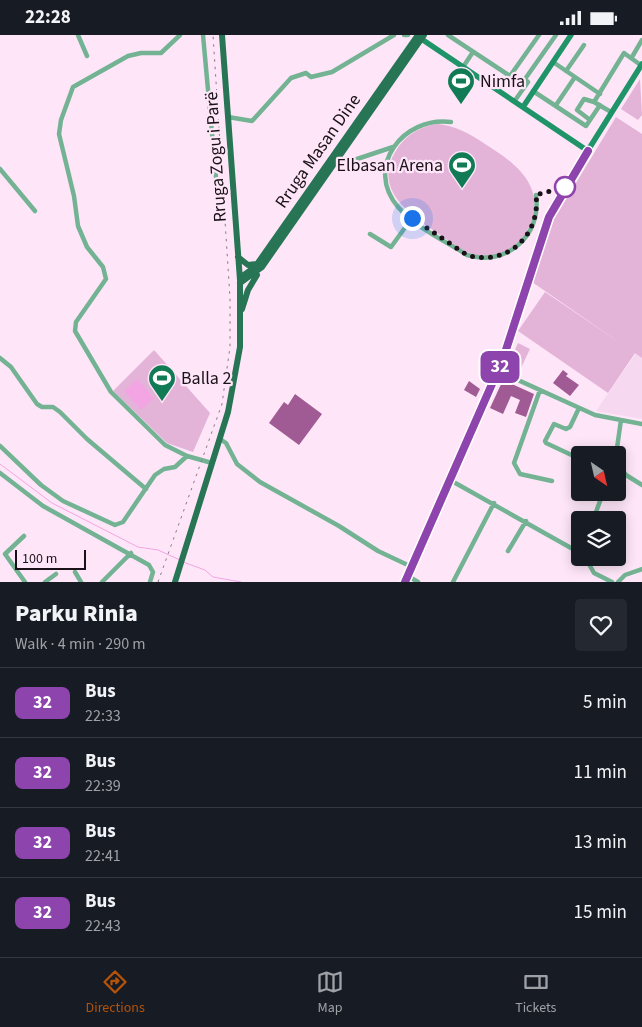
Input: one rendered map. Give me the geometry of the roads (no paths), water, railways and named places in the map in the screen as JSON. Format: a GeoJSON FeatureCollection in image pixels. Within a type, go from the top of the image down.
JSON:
{"type":"FeatureCollection","features":[{"type":"Feature","properties":{"kind":"main road","name":"Rruga Zogu i Parë"},"geometry":{"type":"LineString","coordinates":[[222,35],[241,313]]}},
{"type":"Feature","properties":{"kind":"main road"},"geometry":{"type":"LineString","coordinates":[[523,107],[570,35]]}},
{"type":"Feature","properties":{"kind":"main road"},"geometry":{"type":"LineString","coordinates":[[419,36],[588,151]]}},
{"type":"Feature","properties":{"kind":"main road","name":"Rruga Masan Dine"},"geometry":{"type":"LineString","coordinates":[[240,280],[259,265],[337,160],[419,36]]}},
{"type":"Feature","properties":{"kind":"main road","name":"Rruga Masan Dine"},"geometry":{"type":"LineString","coordinates":[[259,265],[419,36]]}},
{"type":"Feature","properties":{"kind":"main road"},"geometry":{"type":"LineString","coordinates":[[407,579],[498,371],[549,217],[611,112],[642,65]]}},
{"type":"Feature","properties":{"kind":"main road"},"geometry":{"type":"LineString","coordinates":[[175,582],[220,439],[236,381],[241,313],[259,265],[248,265],[238,257]]}},
{"type":"Feature","properties":{"kind":"street"},"geometry":{"type":"LineString","coordinates":[[78,35],[86,56]]}},
{"type":"Feature","properties":{"kind":"street"},"geometry":{"type":"LineString","coordinates":[[180,35],[161,53],[141,53],[128,56],[73,87],[61,119],[59,134],[74,196],[78,226],[87,247],[103,267],[106,279],[76,322],[75,331],[111,392],[165,445],[187,456],[212,463]]}},
{"type":"Feature","properties":{"kind":"street"},"geometry":{"type":"LineString","coordinates":[[203,35],[218,199]]}},
{"type":"Feature","properties":{"kind":"street"},"geometry":{"type":"LineString","coordinates":[[228,117],[252,121],[292,78],[306,73],[311,77],[332,71],[394,35]]}},
{"type":"Feature","properties":{"kind":"street"},"geometry":{"type":"LineString","coordinates":[[448,35],[510,76],[539,35]]}},
{"type":"Feature","properties":{"kind":"street"},"geometry":{"type":"LineString","coordinates":[[516,99],[528,82],[525,79],[556,35]]}},
{"type":"Feature","properties":{"kind":"street"},"geometry":{"type":"LineString","coordinates":[[632,57],[642,41]]}},
{"type":"Feature","properties":{"kind":"street"},"geometry":{"type":"LineString","coordinates":[[566,71],[584,45]]}},
{"type":"Feature","properties":{"kind":"street"},"geometry":{"type":"LineString","coordinates":[[463,67],[473,52]]}},
{"type":"Feature","properties":{"kind":"street"},"geometry":{"type":"LineString","coordinates":[[594,102],[624,53],[642,65]]}},
{"type":"Feature","properties":{"kind":"street"},"geometry":{"type":"LineString","coordinates":[[553,62],[600,94]]}},
{"type":"Feature","properties":{"kind":"street"},"geometry":{"type":"LineString","coordinates":[[556,105],[575,77]]}},
{"type":"Feature","properties":{"kind":"street"},"geometry":{"type":"LineString","coordinates":[[533,91],[586,126],[600,105]]}},
{"type":"Feature","properties":{"kind":"street"},"geometry":{"type":"LineString","coordinates":[[590,120],[576,111],[584,99],[594,102],[611,112]]}},
{"type":"Feature","properties":{"kind":"street"},"geometry":{"type":"LineString","coordinates":[[337,160],[348,162],[393,147],[417,126],[435,121],[451,123]]}},
{"type":"Feature","properties":{"kind":"street"},"geometry":{"type":"LineString","coordinates":[[393,147],[387,168],[388,187],[398,206],[412,218],[467,255],[477,258],[492,258],[514,249],[528,235],[536,216],[536,195]]}},
{"type":"Feature","properties":{"kind":"street"},"geometry":{"type":"LineString","coordinates":[[0,169],[36,211]]}},
{"type":"Feature","properties":{"kind":"street"},"geometry":{"type":"LineString","coordinates":[[370,234],[391,247],[412,218]]}},
{"type":"Feature","properties":{"kind":"street"},"geometry":{"type":"LineString","coordinates":[[0,358],[11,367],[37,404],[42,407],[53,407],[60,412],[146,489]]}},
{"type":"Feature","properties":{"kind":"street"},"geometry":{"type":"LineString","coordinates":[[498,371],[596,415],[642,424]]}},
{"type":"Feature","properties":{"kind":"street"},"geometry":{"type":"LineString","coordinates":[[540,390],[514,463],[517,472],[552,481]]}},
{"type":"Feature","properties":{"kind":"street"},"geometry":{"type":"LineString","coordinates":[[571,455],[545,441],[554,424],[566,429],[570,427],[579,408]]}},
{"type":"Feature","properties":{"kind":"street"},"geometry":{"type":"LineString","coordinates":[[617,446],[621,420]]}},
{"type":"Feature","properties":{"kind":"street"},"geometry":{"type":"LineString","coordinates":[[220,439],[227,444],[237,463],[260,482],[339,526],[378,551],[412,567]]}},
{"type":"Feature","properties":{"kind":"street"},"geometry":{"type":"LineString","coordinates":[[0,446],[34,479],[63,501],[115,525],[124,522],[156,475],[164,469],[174,467],[187,456]]}},
{"type":"Feature","properties":{"kind":"street"},"geometry":{"type":"LineString","coordinates":[[0,473],[43,506],[131,553],[152,567],[153,572],[150,582]]}},
{"type":"Feature","properties":{"kind":"street"},"geometry":{"type":"LineString","coordinates":[[626,475],[642,485]]}},
{"type":"Feature","properties":{"kind":"street"},"geometry":{"type":"LineString","coordinates":[[450,481],[494,503],[571,548]]}},
{"type":"Feature","properties":{"kind":"street"},"geometry":{"type":"LineString","coordinates":[[453,582],[494,503]]}},
{"type":"Feature","properties":{"kind":"street"},"geometry":{"type":"LineString","coordinates":[[508,551],[526,521]]}},
{"type":"Feature","properties":{"kind":"street"},"geometry":{"type":"LineString","coordinates":[[24,536],[5,554],[24,582]]}},
{"type":"Feature","properties":{"kind":"street"},"geometry":{"type":"LineString","coordinates":[[102,582],[131,553]]}},
{"type":"Feature","properties":{"kind":"street"},"geometry":{"type":"LineString","coordinates":[[590,566],[594,573],[612,582]]}},
{"type":"Feature","properties":{"kind":"street"},"geometry":{"type":"LineString","coordinates":[[618,582],[625,575],[642,569]]}},
{"type":"Feature","properties":{"kind":"street"},"geometry":{"type":"LineString","coordinates":[[75,572],[81,582]]}},
{"type":"Feature","properties":{"kind":"street"},"geometry":{"type":"LineString","coordinates":[[45,582],[56,574]]}},
{"type":"Feature","properties":{"kind":"street"},"geometry":{"type":"LineString","coordinates":[[407,579],[418,582]]}},
{"type":"Feature","properties":{"kind":"waterway"},"geometry":{"type":"LineString","coordinates":[[0,464],[52,503],[138,547],[158,550],[180,560]]}},
{"type":"Feature","properties":{"kind":"waterway"},"geometry":{"type":"LineString","coordinates":[[183,562],[205,570],[213,577],[241,582]]}},
{"type":"Feature","properties":{"kind":"railway"},"geometry":{"type":"LineString","coordinates":[[158,582],[222,404],[230,347],[230,298],[213,35]]}},
{"type":"Feature","properties":{"kind":"place","name":"Nimfa"},"geometry":{"type":"Point","coordinates":[461,105]}},
{"type":"Feature","properties":{"kind":"place","name":"Elbasan Arena"},"geometry":{"type":"Point","coordinates":[462,189]}},
{"type":"Feature","properties":{"kind":"place","name":"Balla 2"},"geometry":{"type":"Point","coordinates":[162,402]}}]}
